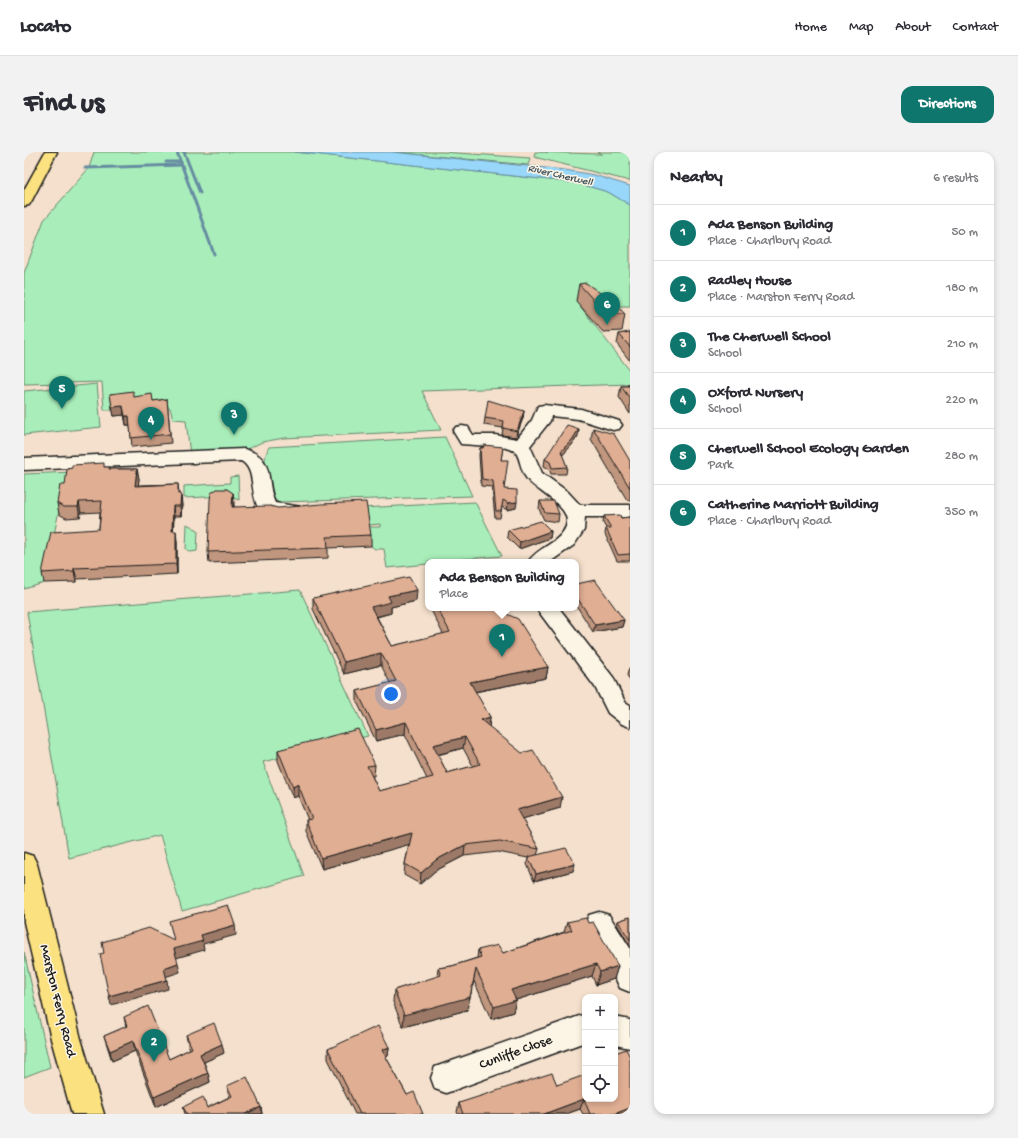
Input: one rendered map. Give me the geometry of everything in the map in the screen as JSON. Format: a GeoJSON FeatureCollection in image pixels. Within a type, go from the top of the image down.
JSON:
{"type":"FeatureCollection","features":[{"type":"Feature","properties":{"kind":"main road"},"geometry":{"type":"LineString","coordinates":[[24,202],[51,152]]}},
{"type":"Feature","properties":{"kind":"main road","name":"Marston Ferry Road"},"geometry":{"type":"LineString","coordinates":[[24,864],[64,1032],[88,1114]]}},
{"type":"Feature","properties":{"kind":"street"},"geometry":{"type":"LineString","coordinates":[[521,446],[541,421],[544,410],[581,414],[612,425]]}},
{"type":"Feature","properties":{"kind":"street"},"geometry":{"type":"LineString","coordinates":[[462,438],[499,441],[521,446],[525,451],[528,468],[534,476],[567,502],[575,512],[576,523],[571,537],[566,543],[542,556],[540,559]]}},
{"type":"Feature","properties":{"kind":"street"},"geometry":{"type":"LineString","coordinates":[[24,464],[244,455],[253,458],[260,466],[262,498],[267,506],[278,511],[312,510]]}},
{"type":"Feature","properties":{"kind":"street"},"geometry":{"type":"LineString","coordinates":[[575,512],[630,511]]}},
{"type":"Feature","properties":{"kind":"street"},"geometry":{"type":"LineString","coordinates":[[548,611],[605,683],[616,707],[630,718]]}},
{"type":"Feature","properties":{"kind":"street"},"geometry":{"type":"LineString","coordinates":[[599,924],[623,962],[630,979]]}},
{"type":"Feature","properties":{"kind":"street","name":"Cunliffe Close"},"geometry":{"type":"LineString","coordinates":[[446,1078],[582,1029]]}},
{"type":"Feature","properties":{"kind":"street"},"geometry":{"type":"LineString","coordinates":[[618,1031],[630,1034]]}},
{"type":"Feature","properties":{"kind":"green space"},"geometry":{"type":"Polygon","coordinates":[[[94,152],[295,152],[577,183],[608,192],[630,205],[630,306],[580,306],[630,371],[630,384],[422,391],[441,430],[284,438],[262,442],[241,452],[190,455],[186,420],[173,419],[170,408],[166,406],[111,403],[112,410],[104,410],[102,382],[24,384],[24,273],[44,220],[89,168],[94,152]]]}},
{"type":"Feature","properties":{"kind":"green space"},"geometry":{"type":"Polygon","coordinates":[[[393,152],[442,152],[530,158],[528,165],[393,152]]]}},
{"type":"Feature","properties":{"kind":"green space"},"geometry":{"type":"Polygon","coordinates":[[[535,152],[602,154],[597,152],[630,152],[630,181],[534,157],[535,152]]]}},
{"type":"Feature","properties":{"kind":"green space"},"geometry":{"type":"Polygon","coordinates":[[[97,384],[101,427],[24,435],[24,391],[97,384]]]}},
{"type":"Feature","properties":{"kind":"green space"},"geometry":{"type":"Polygon","coordinates":[[[445,437],[472,496],[279,502],[272,500],[265,473],[266,453],[269,447],[445,437]]]}},
{"type":"Feature","properties":{"kind":"green space"},"geometry":{"type":"Polygon","coordinates":[[[74,472],[62,496],[44,583],[24,589],[24,474],[74,472]]]}},
{"type":"Feature","properties":{"kind":"green space"},"geometry":{"type":"Polygon","coordinates":[[[238,476],[239,500],[227,496],[184,498],[184,486],[230,483],[230,477],[238,476]]]}},
{"type":"Feature","properties":{"kind":"green space"},"geometry":{"type":"Polygon","coordinates":[[[475,502],[502,556],[465,559],[425,559],[425,564],[387,568],[384,549],[375,549],[371,546],[368,527],[380,527],[380,524],[368,525],[324,510],[475,502]]]}},
{"type":"Feature","properties":{"kind":"green space"},"geometry":{"type":"Polygon","coordinates":[[[187,524],[198,530],[197,551],[190,552],[186,549],[187,524]]]}},
{"type":"Feature","properties":{"kind":"green space"},"geometry":{"type":"Polygon","coordinates":[[[300,590],[368,736],[263,762],[304,876],[182,911],[160,835],[69,858],[27,612],[300,590]]]}},
{"type":"Feature","properties":{"kind":"green space"},"geometry":{"type":"Polygon","coordinates":[[[24,952],[50,1067],[24,1077],[24,952]]]}},
{"type":"Feature","properties":{"kind":"water","name":"River Cherwell"},"geometry":{"type":"Polygon","coordinates":[[[295,152],[393,152],[565,170],[594,175],[630,186],[630,205],[608,192],[577,183],[295,152]]]}},
{"type":"Feature","properties":{"kind":"building"},"geometry":{"type":"Polygon","coordinates":[[[586,283],[613,302],[625,314],[606,314],[579,284],[586,283]]]}},
{"type":"Feature","properties":{"kind":"building"},"geometry":{"type":"Polygon","coordinates":[[[630,332],[630,347],[619,334],[630,332]]]}},
{"type":"Feature","properties":{"kind":"building"},"geometry":{"type":"Polygon","coordinates":[[[628,384],[630,384],[630,399],[621,386],[629,386],[628,384]]]}},
{"type":"Feature","properties":{"kind":"building"},"geometry":{"type":"Polygon","coordinates":[[[133,391],[134,397],[152,394],[153,401],[167,399],[170,434],[131,438],[129,416],[125,416],[123,406],[112,407],[110,394],[133,391]]]}},
{"type":"Feature","properties":{"kind":"building"},"geometry":{"type":"Polygon","coordinates":[[[488,400],[524,411],[517,431],[503,428],[504,421],[485,418],[488,400]]]}},
{"type":"Feature","properties":{"kind":"building"},"geometry":{"type":"Polygon","coordinates":[[[567,425],[579,429],[572,440],[561,451],[567,467],[552,468],[550,462],[545,459],[567,425]]]}},
{"type":"Feature","properties":{"kind":"building"},"geometry":{"type":"Polygon","coordinates":[[[593,428],[614,434],[630,461],[630,488],[593,428]]]}},
{"type":"Feature","properties":{"kind":"building"},"geometry":{"type":"Polygon","coordinates":[[[484,445],[503,447],[501,460],[508,460],[504,489],[517,490],[517,502],[508,503],[503,500],[501,511],[496,511],[493,481],[482,479],[480,448],[483,448],[484,445]]]}},
{"type":"Feature","properties":{"kind":"building"},"geometry":{"type":"Polygon","coordinates":[[[104,463],[104,467],[110,467],[109,469],[137,469],[135,486],[178,484],[178,494],[181,494],[180,506],[173,506],[172,531],[176,531],[176,564],[74,568],[74,571],[42,573],[51,532],[99,529],[102,501],[79,502],[78,507],[63,507],[57,503],[60,485],[65,485],[67,469],[72,468],[72,465],[104,463]]]}},
{"type":"Feature","properties":{"kind":"building"},"geometry":{"type":"Polygon","coordinates":[[[217,489],[227,489],[233,493],[232,507],[270,506],[278,508],[366,502],[371,535],[327,537],[328,548],[208,552],[211,493],[217,489]]]}},
{"type":"Feature","properties":{"kind":"building"},"geometry":{"type":"Polygon","coordinates":[[[540,501],[554,501],[559,514],[545,513],[540,501]]]}},
{"type":"Feature","properties":{"kind":"building"},"geometry":{"type":"Polygon","coordinates":[[[620,515],[621,518],[630,517],[630,554],[618,555],[606,528],[611,528],[604,516],[620,515]]]}},
{"type":"Feature","properties":{"kind":"building"},"geometry":{"type":"Polygon","coordinates":[[[541,521],[551,531],[520,542],[508,530],[541,521]]]}},
{"type":"Feature","properties":{"kind":"building"},"geometry":{"type":"Polygon","coordinates":[[[409,577],[417,590],[388,596],[391,602],[371,607],[392,646],[450,632],[439,611],[500,611],[518,619],[548,667],[470,682],[490,717],[481,720],[522,753],[533,750],[562,797],[517,810],[539,849],[500,841],[465,845],[436,860],[421,873],[405,864],[412,833],[321,858],[306,820],[312,819],[298,784],[293,787],[278,750],[358,729],[375,765],[367,766],[379,791],[433,777],[406,722],[376,730],[357,691],[396,681],[381,653],[344,662],[313,598],[409,577]],[[465,737],[433,745],[447,773],[480,764],[465,737]]]}},
{"type":"Feature","properties":{"kind":"building"},"geometry":{"type":"Polygon","coordinates":[[[595,580],[624,620],[595,625],[579,601],[579,583],[595,580]]]}},
{"type":"Feature","properties":{"kind":"building"},"geometry":{"type":"Polygon","coordinates":[[[566,848],[575,864],[536,874],[528,857],[566,848]]]}},
{"type":"Feature","properties":{"kind":"building"},"geometry":{"type":"Polygon","coordinates":[[[228,905],[235,925],[201,935],[203,941],[174,949],[178,963],[164,968],[167,980],[109,996],[100,954],[104,953],[102,942],[149,928],[174,940],[169,921],[228,905]]]}},
{"type":"Feature","properties":{"kind":"building"},"geometry":{"type":"Polygon","coordinates":[[[630,917],[630,940],[618,921],[630,917]]]}},
{"type":"Feature","properties":{"kind":"building"},"geometry":{"type":"Polygon","coordinates":[[[586,918],[588,923],[593,922],[618,966],[600,972],[596,964],[511,990],[516,1000],[494,1007],[476,969],[470,997],[404,1015],[394,990],[441,975],[438,968],[452,966],[481,957],[478,950],[498,945],[503,953],[572,930],[567,922],[586,918]]]}},
{"type":"Feature","properties":{"kind":"building"},"geometry":{"type":"Polygon","coordinates":[[[148,1006],[169,1059],[192,1048],[186,1035],[214,1023],[222,1044],[200,1054],[208,1073],[154,1097],[133,1041],[110,1051],[104,1036],[127,1026],[124,1017],[148,1006]]]}},
{"type":"Feature","properties":{"kind":"building"},"geometry":{"type":"Polygon","coordinates":[[[378,1026],[389,1047],[382,1050],[407,1095],[414,1092],[423,1114],[360,1114],[328,1049],[378,1026]]]}},
{"type":"Feature","properties":{"kind":"building"},"geometry":{"type":"Polygon","coordinates":[[[626,1049],[630,1057],[630,1108],[614,1114],[590,1114],[585,1102],[618,1102],[618,1052],[626,1049]]]}},
{"type":"Feature","properties":{"kind":"building"},"geometry":{"type":"Polygon","coordinates":[[[552,1073],[557,1085],[582,1076],[582,1100],[544,1114],[463,1114],[459,1103],[552,1073]]]}},
{"type":"Feature","properties":{"kind":"building"},"geometry":{"type":"Polygon","coordinates":[[[247,1077],[261,1107],[245,1114],[187,1114],[183,1107],[203,1097],[207,1108],[232,1096],[227,1086],[247,1077]]]}},
{"type":"Feature","properties":{"kind":"waterway"},"geometry":{"type":"LineString","coordinates":[[177,152],[181,162]]}},
{"type":"Feature","properties":{"kind":"waterway"},"geometry":{"type":"LineString","coordinates":[[184,152],[200,193]]}},
{"type":"Feature","properties":{"kind":"waterway"},"geometry":{"type":"LineString","coordinates":[[166,162],[181,162]]}},
{"type":"Feature","properties":{"kind":"waterway"},"geometry":{"type":"LineString","coordinates":[[85,168],[182,165]]}},
{"type":"Feature","properties":{"kind":"waterway"},"geometry":{"type":"LineString","coordinates":[[182,165],[214,254]]}},
{"type":"Feature","properties":{"kind":"place","name":"Catherine Marriott Building"},"geometry":{"type":"Point","coordinates":[607,325]}},
{"type":"Feature","properties":{"kind":"place","name":"Cherwell School Ecology Garden"},"geometry":{"type":"Point","coordinates":[62,409]}},
{"type":"Feature","properties":{"kind":"place","name":"The Cherwell School"},"geometry":{"type":"Point","coordinates":[234,435]}},
{"type":"Feature","properties":{"kind":"place","name":"Oxford Nursery"},"geometry":{"type":"Point","coordinates":[151,440]}},
{"type":"Feature","properties":{"kind":"place","name":"Ada Benson Building"},"geometry":{"type":"Point","coordinates":[502,657]}},
{"type":"Feature","properties":{"kind":"place","name":"Radley House"},"geometry":{"type":"Point","coordinates":[154,1062]}}]}
